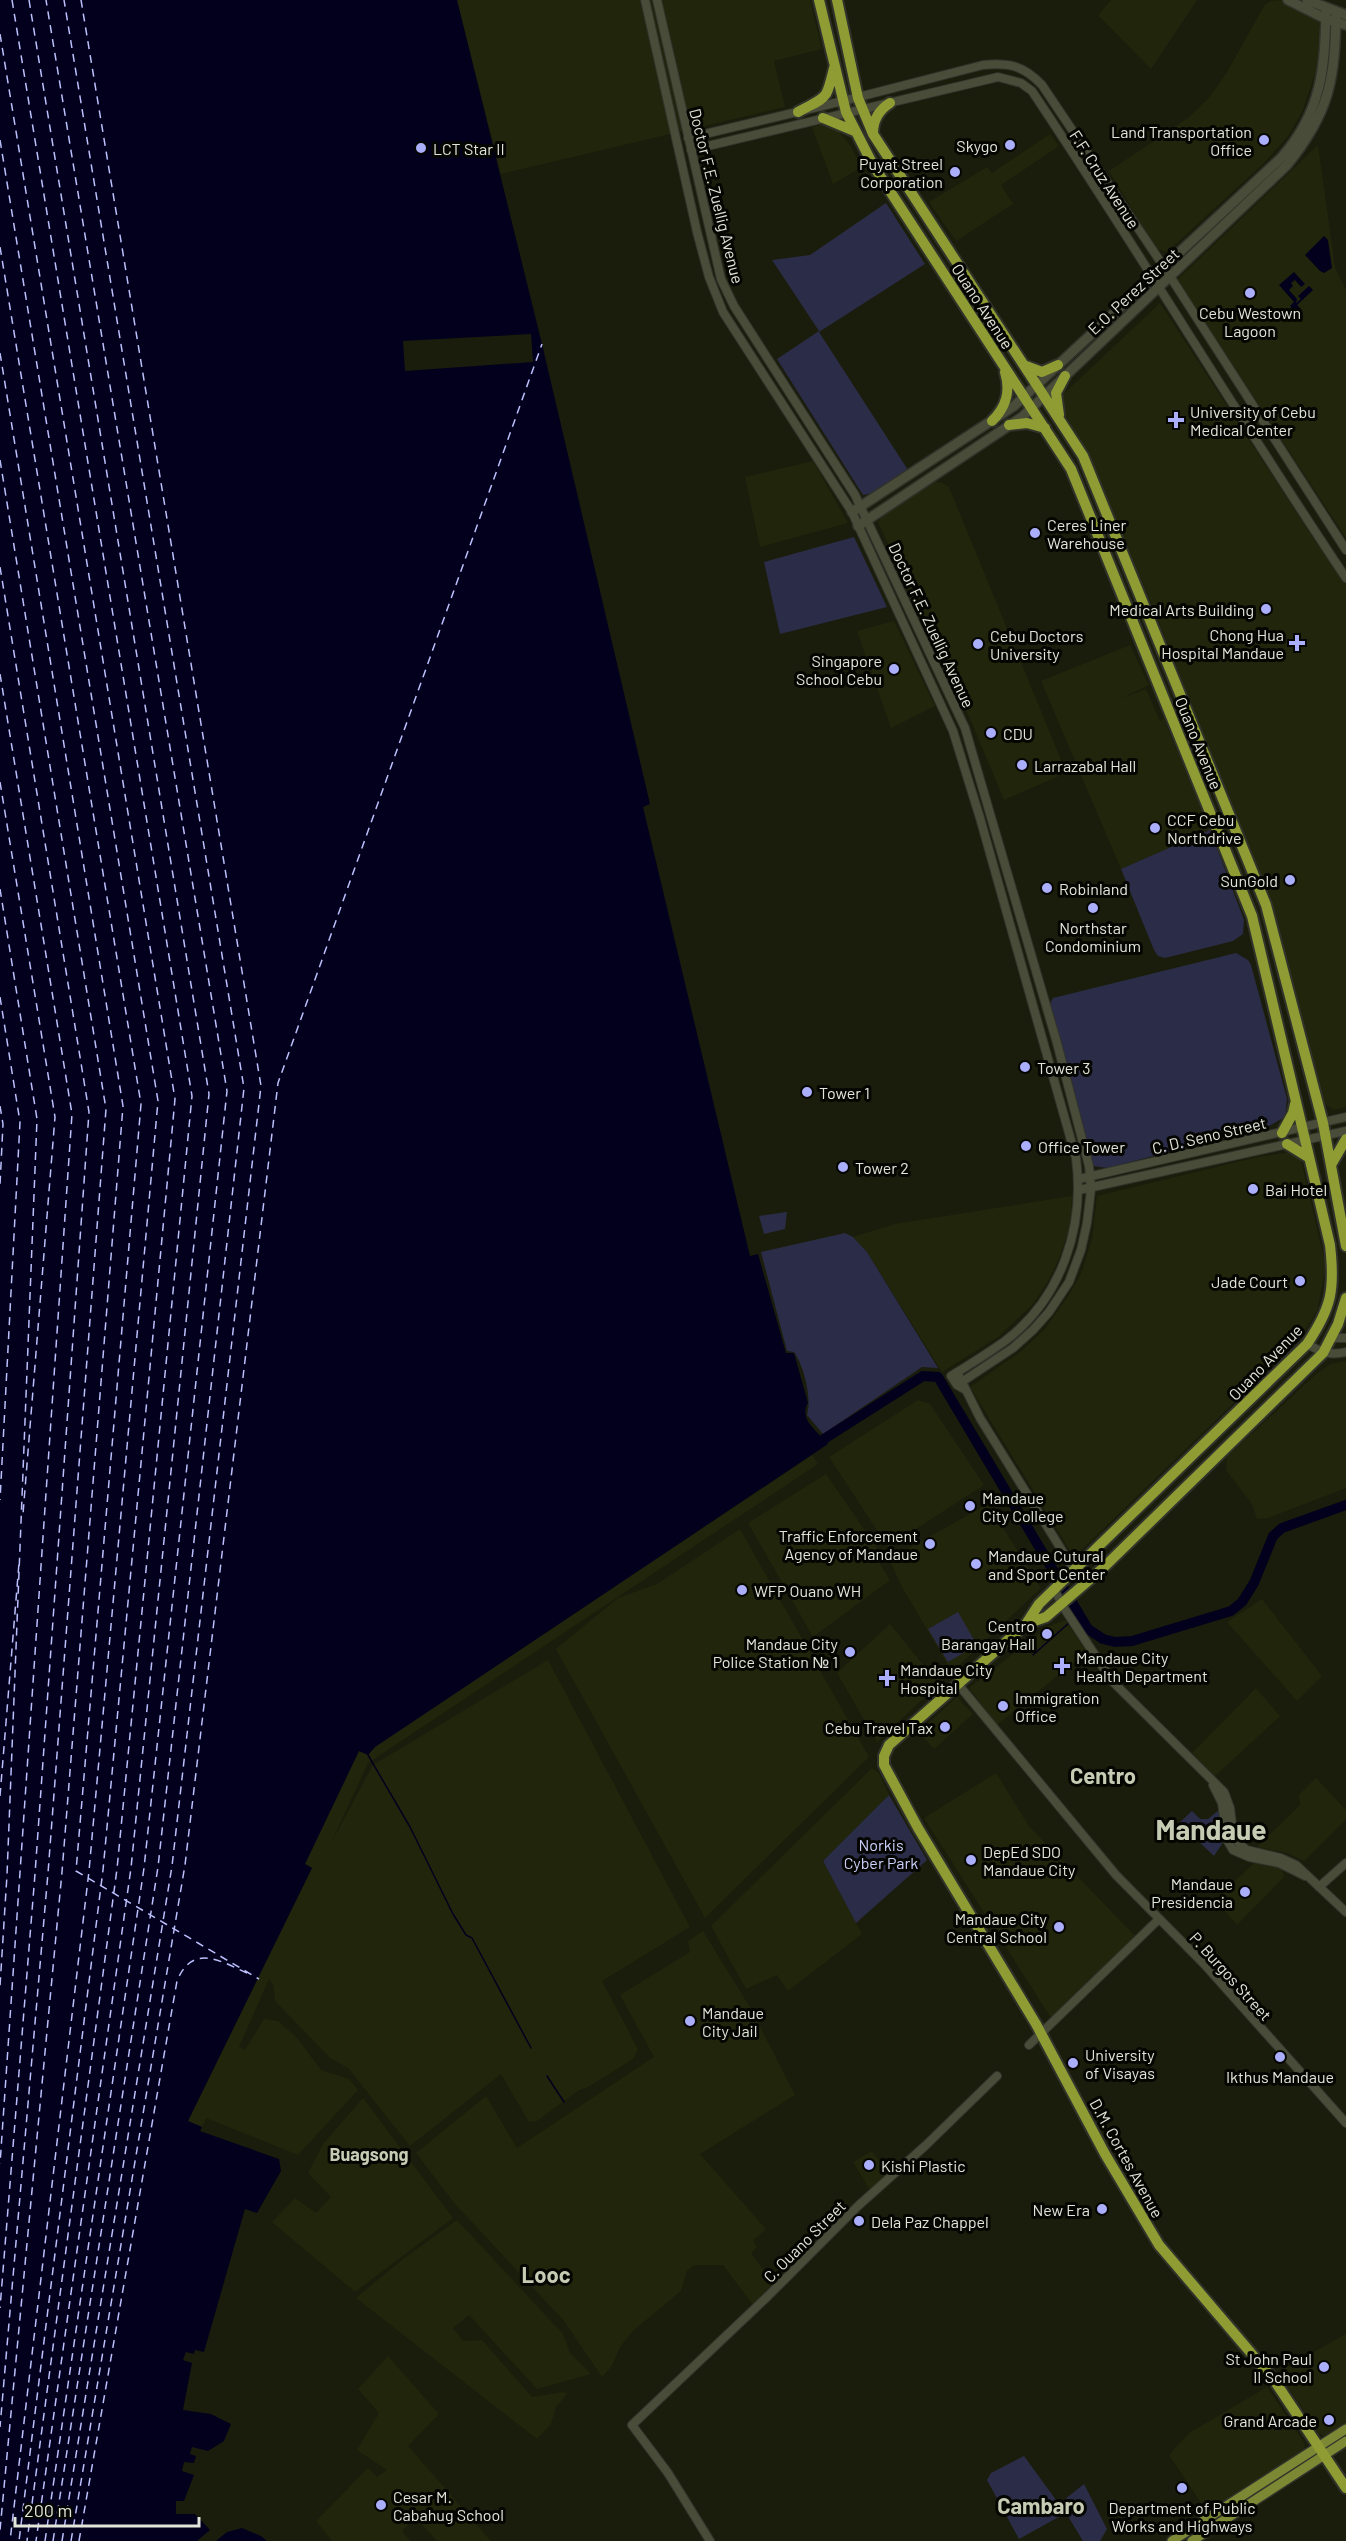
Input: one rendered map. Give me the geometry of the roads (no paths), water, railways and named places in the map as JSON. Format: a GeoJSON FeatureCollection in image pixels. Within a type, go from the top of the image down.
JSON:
{"type":"FeatureCollection","features":[{"type":"Feature","properties":{"kind":"highway","name":"Ouano Avenue"},"geometry":{"type":"LineString","coordinates":[[819,0],[845,107],[873,165],[1071,469],[1252,916],[1330,1245],[1333,1275],[1331,1298],[1307,1344],[1060,1583],[1037,1606],[1026,1624]]}},
{"type":"Feature","properties":{"kind":"highway","name":"Ouano Avenue"},"geometry":{"type":"LineString","coordinates":[[837,0],[858,98],[873,134],[1083,456],[1266,905],[1323,1123],[1346,1246]]}},
{"type":"Feature","properties":{"kind":"highway"},"geometry":{"type":"LineString","coordinates":[[798,112],[824,99],[829,91],[834,65]]}},
{"type":"Feature","properties":{"kind":"highway"},"geometry":{"type":"LineString","coordinates":[[873,134],[873,126],[879,112],[890,103]]}},
{"type":"Feature","properties":{"kind":"highway"},"geometry":{"type":"LineString","coordinates":[[823,118],[855,130]]}},
{"type":"Feature","properties":{"kind":"highway"},"geometry":{"type":"LineString","coordinates":[[992,421],[1003,408],[1008,393],[1007,378],[1001,360]]}},
{"type":"Feature","properties":{"kind":"highway"},"geometry":{"type":"LineString","coordinates":[[1023,364],[1040,372],[1058,365]]}},
{"type":"Feature","properties":{"kind":"highway"},"geometry":{"type":"LineString","coordinates":[[1063,426],[1055,400],[1065,376]]}},
{"type":"Feature","properties":{"kind":"highway"},"geometry":{"type":"LineString","coordinates":[[1009,425],[1027,423],[1045,428]]}},
{"type":"Feature","properties":{"kind":"highway"},"geometry":{"type":"LineString","coordinates":[[1129,612],[1143,604]]}},
{"type":"Feature","properties":{"kind":"highway"},"geometry":{"type":"LineString","coordinates":[[1282,1133],[1293,1113],[1295,1101]]}},
{"type":"Feature","properties":{"kind":"highway"},"geometry":{"type":"LineString","coordinates":[[1331,1165],[1346,1139]]}},
{"type":"Feature","properties":{"kind":"highway"},"geometry":{"type":"LineString","coordinates":[[1287,1144],[1308,1157]]}},
{"type":"Feature","properties":{"kind":"highway","name":"Ouano Avenue"},"geometry":{"type":"LineString","coordinates":[[1026,1624],[1046,1617],[1064,1606],[1075,1592],[1323,1353],[1332,1338],[1346,1298]]}},
{"type":"Feature","properties":{"kind":"highway"},"geometry":{"type":"LineString","coordinates":[[957,1683],[1026,1624]]}},
{"type":"Feature","properties":{"kind":"highway","name":"D.M. Cortes Avenue"},"geometry":{"type":"LineString","coordinates":[[957,1683],[889,1745],[884,1756],[885,1768],[1041,2034],[1106,2156],[1160,2247],[1274,2380],[1346,2488]]}},
{"type":"Feature","properties":{"kind":"main road"},"geometry":{"type":"LineString","coordinates":[[1288,0],[1326,14],[1339,16],[1346,25]]}},
{"type":"Feature","properties":{"kind":"main road"},"geometry":{"type":"LineString","coordinates":[[1307,0],[1326,14]]}},
{"type":"Feature","properties":{"kind":"main road","name":"E.O. Perez Street"},"geometry":{"type":"LineString","coordinates":[[852,512],[992,421],[1024,396],[1164,267],[1267,178],[1308,121],[1316,100],[1324,63],[1326,14]]}},
{"type":"Feature","properties":{"kind":"main road","name":"E.O. Perez Street"},"geometry":{"type":"LineString","coordinates":[[858,526],[1032,408],[1158,289],[1308,139],[1326,103],[1335,63],[1339,16]]}},
{"type":"Feature","properties":{"kind":"main road"},"geometry":{"type":"LineString","coordinates":[[1192,2541],[1321,2451],[1346,2429]]}},
{"type":"Feature","properties":{"kind":"main road"},"geometry":{"type":"LineString","coordinates":[[1174,2540],[1321,2451],[1346,2441]]}},
{"type":"Feature","properties":{"kind":"street","name":"Doctor F.E. Zuellig Avenue"},"geometry":{"type":"LineString","coordinates":[[645,0],[697,232],[714,291],[723,312],[852,512],[953,731],[980,818],[1076,1158],[1079,1179],[1076,1221],[1070,1247],[1058,1277],[1040,1306],[1005,1340],[954,1374],[961,1385],[1013,1348],[1049,1312],[1069,1282],[1081,1250],[1091,1176],[1057,1043],[965,728],[861,506],[830,453],[734,306],[725,288],[713,248],[657,0]]}},
{"type":"Feature","properties":{"kind":"street","name":"F.F. Cruz Avenue"},"geometry":{"type":"LineString","coordinates":[[691,150],[823,118],[858,98],[983,64],[1016,65],[1030,73],[1042,85],[1164,267],[1346,550]]}},
{"type":"Feature","properties":{"kind":"street","name":"F.F. Cruz Avenue"},"geometry":{"type":"LineString","coordinates":[[688,138],[798,112],[845,107],[862,109],[998,77],[1021,83],[1032,91],[1072,151],[1158,289],[1346,578]]}},
{"type":"Feature","properties":{"kind":"street","name":"C. D. Seno Street"},"geometry":{"type":"LineString","coordinates":[[1079,1179],[1346,1117]]}},
{"type":"Feature","properties":{"kind":"street","name":"C. D. Seno Street"},"geometry":{"type":"LineString","coordinates":[[1079,1190],[1346,1131]]}},
{"type":"Feature","properties":{"kind":"street"},"geometry":{"type":"LineString","coordinates":[[1332,1338],[1346,1338]]}},
{"type":"Feature","properties":{"kind":"street"},"geometry":{"type":"LineString","coordinates":[[1307,1344],[1323,1353],[1335,1355],[1346,1352]]}},
{"type":"Feature","properties":{"kind":"street"},"geometry":{"type":"LineString","coordinates":[[961,1385],[1060,1583],[1064,1606],[1112,1681],[1211,1781],[1221,1788],[1228,1800],[1236,1847],[1279,1863],[1305,1876],[1346,1912]]}},
{"type":"Feature","properties":{"kind":"street","name":"P. Burgos Street"},"geometry":{"type":"LineString","coordinates":[[957,1683],[1116,1875],[1205,1965],[1346,2123]]}},
{"type":"Feature","properties":{"kind":"street"},"geometry":{"type":"LineString","coordinates":[[1319,1887],[1346,1863]]}},
{"type":"Feature","properties":{"kind":"street"},"geometry":{"type":"LineString","coordinates":[[1029,2045],[1159,1919]]}},
{"type":"Feature","properties":{"kind":"street","name":"C. Ouano Street"},"geometry":{"type":"LineString","coordinates":[[710,2541],[668,2473],[632,2425],[768,2296],[858,2206],[925,2146],[997,2076]]}},
{"type":"Feature","properties":{"kind":"waterway"},"geometry":{"type":"LineString","coordinates":[[824,1439],[923,1376],[938,1377],[1088,1629],[1103,1639],[1115,1642],[1132,1641],[1231,1611],[1242,1602],[1254,1583],[1273,1536],[1282,1528],[1346,1505]]}},
{"type":"Feature","properties":{"kind":"waterway"},"geometry":{"type":"LineString","coordinates":[[1074,1619],[1080,1615]]}},
{"type":"Feature","properties":{"kind":"waterway"},"geometry":{"type":"LineString","coordinates":[[1033,1655],[1070,1622]]}},
{"type":"Feature","properties":{"kind":"waterway"},"geometry":{"type":"LineString","coordinates":[[368,1755],[410,1827],[453,1914],[466,1935],[472,1938],[531,2048]]}},
{"type":"Feature","properties":{"kind":"waterway"},"geometry":{"type":"LineString","coordinates":[[547,2076],[564,2102]]}},
{"type":"Feature","properties":{"kind":"place","name":"Land Transportation Office"},"geometry":{"type":"Point","coordinates":[1264,140]}},
{"type":"Feature","properties":{"kind":"place","name":"Skygo"},"geometry":{"type":"Point","coordinates":[1010,145]}},
{"type":"Feature","properties":{"kind":"place","name":"LCT Star II"},"geometry":{"type":"Point","coordinates":[421,148]}},
{"type":"Feature","properties":{"kind":"place","name":"Puyat Streel Corporation"},"geometry":{"type":"Point","coordinates":[955,172]}},
{"type":"Feature","properties":{"kind":"place","name":"Cebu Westown Lagoon"},"geometry":{"type":"Point","coordinates":[1250,293]}},
{"type":"Feature","properties":{"kind":"place","name":"University of Cebu Medical Center"},"geometry":{"type":"Point","coordinates":[1176,420]}},
{"type":"Feature","properties":{"kind":"place","name":"Ceres Liner Warehouse"},"geometry":{"type":"Point","coordinates":[1035,533]}},
{"type":"Feature","properties":{"kind":"place","name":"Medical Arts Building"},"geometry":{"type":"Point","coordinates":[1266,609]}},
{"type":"Feature","properties":{"kind":"place","name":"Chong Hua Hospital Mandaue"},"geometry":{"type":"Point","coordinates":[1297,643]}},
{"type":"Feature","properties":{"kind":"place","name":"Cebu Doctors University"},"geometry":{"type":"Point","coordinates":[978,644]}},
{"type":"Feature","properties":{"kind":"place","name":"Singapore School Cebu"},"geometry":{"type":"Point","coordinates":[894,669]}},
{"type":"Feature","properties":{"kind":"place","name":"CDU"},"geometry":{"type":"Point","coordinates":[991,733]}},
{"type":"Feature","properties":{"kind":"place","name":"Larrazabal Hall"},"geometry":{"type":"Point","coordinates":[1022,765]}},
{"type":"Feature","properties":{"kind":"place","name":"CCF Cebu Northdrive"},"geometry":{"type":"Point","coordinates":[1155,828]}},
{"type":"Feature","properties":{"kind":"place","name":"SunGold"},"geometry":{"type":"Point","coordinates":[1290,880]}},
{"type":"Feature","properties":{"kind":"place","name":"Robinland"},"geometry":{"type":"Point","coordinates":[1047,888]}},
{"type":"Feature","properties":{"kind":"place","name":"Northstar Condominium"},"geometry":{"type":"Point","coordinates":[1093,908]}},
{"type":"Feature","properties":{"kind":"place","name":"Tower 3"},"geometry":{"type":"Point","coordinates":[1025,1067]}},
{"type":"Feature","properties":{"kind":"place","name":"Tower 1"},"geometry":{"type":"Point","coordinates":[807,1092]}},
{"type":"Feature","properties":{"kind":"place","name":"Office Tower"},"geometry":{"type":"Point","coordinates":[1026,1146]}},
{"type":"Feature","properties":{"kind":"place","name":"Tower 2"},"geometry":{"type":"Point","coordinates":[843,1167]}},
{"type":"Feature","properties":{"kind":"place","name":"Bai Hotel"},"geometry":{"type":"Point","coordinates":[1253,1189]}},
{"type":"Feature","properties":{"kind":"place","name":"Jade Court"},"geometry":{"type":"Point","coordinates":[1300,1281]}},
{"type":"Feature","properties":{"kind":"place","name":"Mandaue City College"},"geometry":{"type":"Point","coordinates":[970,1506]}},
{"type":"Feature","properties":{"kind":"place","name":"Traffic Enforcement Agency of Mandaue"},"geometry":{"type":"Point","coordinates":[930,1544]}},
{"type":"Feature","properties":{"kind":"place","name":"Mandaue Cutural and Sport Center"},"geometry":{"type":"Point","coordinates":[976,1564]}},
{"type":"Feature","properties":{"kind":"place","name":"WFP Ouano WH"},"geometry":{"type":"Point","coordinates":[742,1590]}},
{"type":"Feature","properties":{"kind":"place","name":"Centro Barangay Hall"},"geometry":{"type":"Point","coordinates":[1047,1634]}},
{"type":"Feature","properties":{"kind":"place","name":"Mandaue City Police Station № 1"},"geometry":{"type":"Point","coordinates":[850,1652]}},
{"type":"Feature","properties":{"kind":"place","name":"Mandaue City Health Department"},"geometry":{"type":"Point","coordinates":[1062,1666]}},
{"type":"Feature","properties":{"kind":"place","name":"Mandaue City Hospital"},"geometry":{"type":"Point","coordinates":[887,1678]}},
{"type":"Feature","properties":{"kind":"place","name":"Immigration Office"},"geometry":{"type":"Point","coordinates":[1003,1706]}},
{"type":"Feature","properties":{"kind":"place","name":"Cebu Travel Tax"},"geometry":{"type":"Point","coordinates":[945,1727]}},
{"type":"Feature","properties":{"kind":"place","name":"DepEd SDO Mandaue City"},"geometry":{"type":"Point","coordinates":[971,1860]}},
{"type":"Feature","properties":{"kind":"place","name":"Mandaue Presidencia"},"geometry":{"type":"Point","coordinates":[1245,1892]}},
{"type":"Feature","properties":{"kind":"place","name":"Mandaue City Central School"},"geometry":{"type":"Point","coordinates":[1059,1927]}},
{"type":"Feature","properties":{"kind":"place","name":"Mandaue City Jail"},"geometry":{"type":"Point","coordinates":[690,2021]}},
{"type":"Feature","properties":{"kind":"place","name":"Ikthus Mandaue"},"geometry":{"type":"Point","coordinates":[1280,2057]}},
{"type":"Feature","properties":{"kind":"place","name":"University of Visayas"},"geometry":{"type":"Point","coordinates":[1073,2063]}},
{"type":"Feature","properties":{"kind":"place","name":"Kishi Plastic"},"geometry":{"type":"Point","coordinates":[869,2165]}},
{"type":"Feature","properties":{"kind":"place","name":"New Era"},"geometry":{"type":"Point","coordinates":[1102,2209]}},
{"type":"Feature","properties":{"kind":"place","name":"Dela Paz Chappel"},"geometry":{"type":"Point","coordinates":[859,2221]}},
{"type":"Feature","properties":{"kind":"place","name":"St John Paul II School"},"geometry":{"type":"Point","coordinates":[1324,2367]}},
{"type":"Feature","properties":{"kind":"place","name":"Grand Arcade"},"geometry":{"type":"Point","coordinates":[1329,2420]}},
{"type":"Feature","properties":{"kind":"place","name":"Department of Public Works and Highways"},"geometry":{"type":"Point","coordinates":[1182,2488]}},
{"type":"Feature","properties":{"kind":"place","name":"Cesar M. Cabahug School"},"geometry":{"type":"Point","coordinates":[381,2505]}},
{"type":"Feature","properties":{"kind":"district","name":"Centro"},"geometry":{"type":"Point","coordinates":[1103,1775]}},
{"type":"Feature","properties":{"kind":"district","name":"Mandaue"},"geometry":{"type":"Point","coordinates":[1211,1829]}},
{"type":"Feature","properties":{"kind":"district","name":"Buagsong"},"geometry":{"type":"Point","coordinates":[369,2154]}},
{"type":"Feature","properties":{"kind":"district","name":"Looc"},"geometry":{"type":"Point","coordinates":[546,2274]}},
{"type":"Feature","properties":{"kind":"district","name":"Cambaro"},"geometry":{"type":"Point","coordinates":[1041,2505]}},
{"type":"Feature","properties":{"kind":"park label","name":"Norkis Cyber Park"},"geometry":{"type":"Point","coordinates":[881,1853]}}]}
